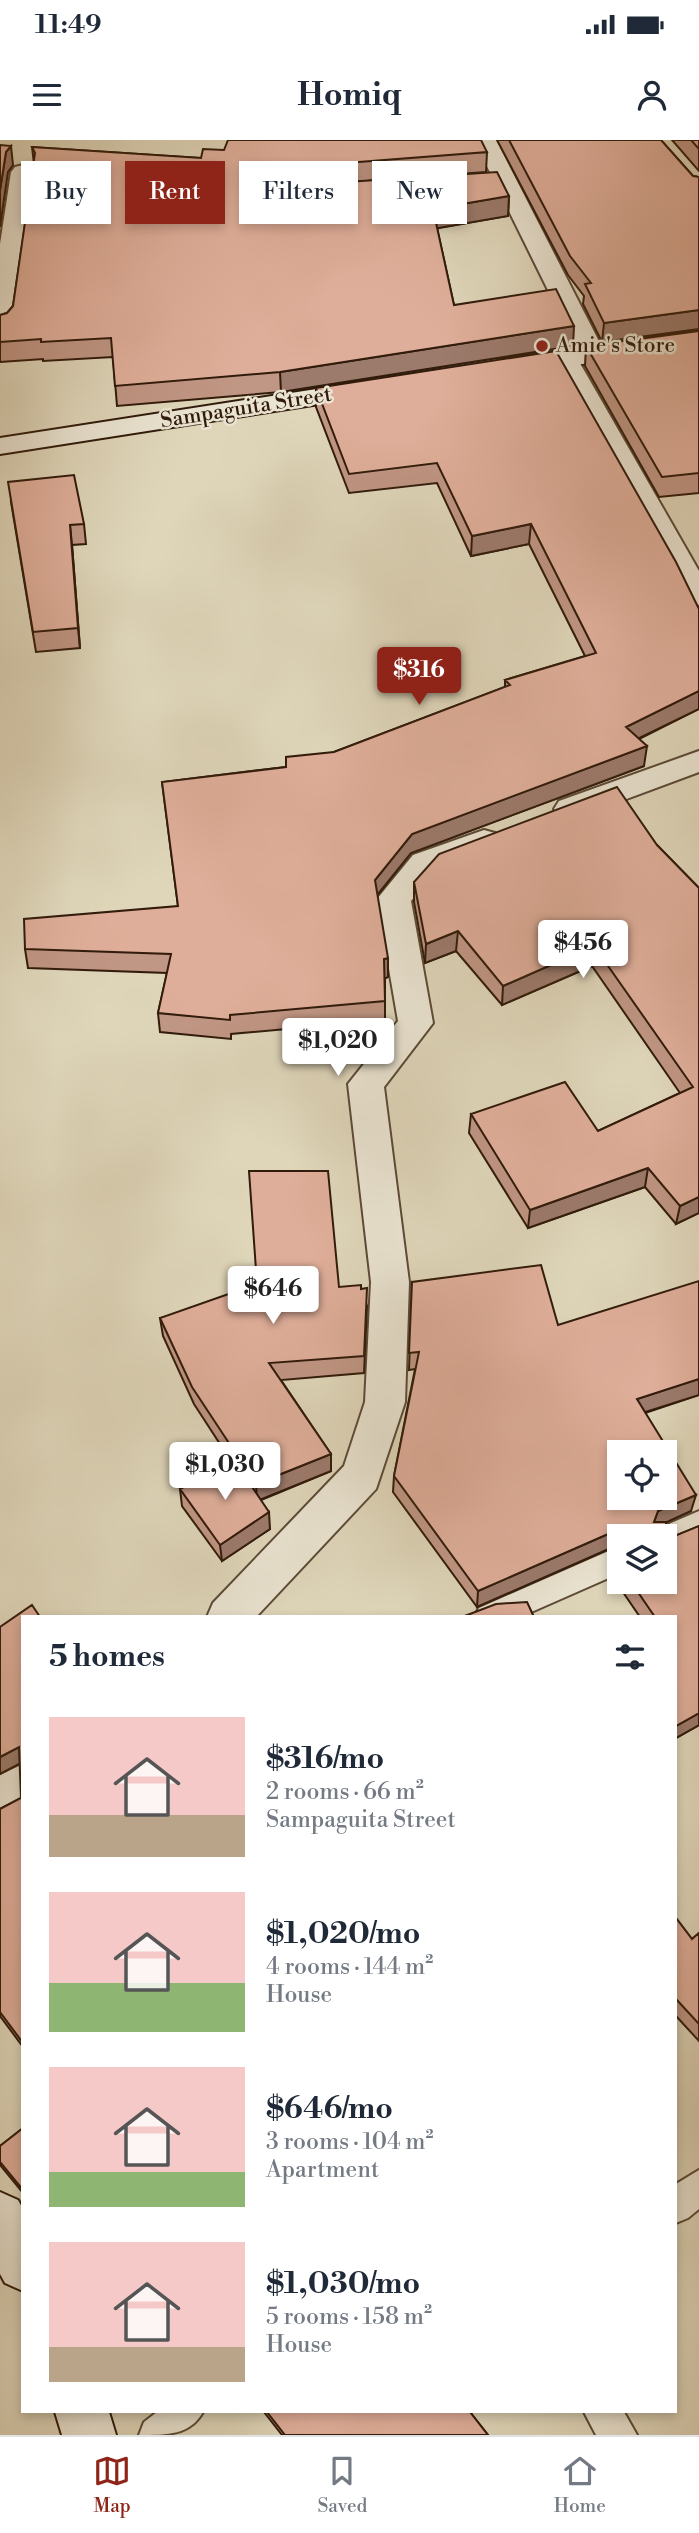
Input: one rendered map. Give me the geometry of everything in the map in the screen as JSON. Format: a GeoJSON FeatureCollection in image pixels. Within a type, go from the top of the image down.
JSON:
{"type":"FeatureCollection","features":[{"type":"Feature","properties":{"kind":"street"},"geometry":{"type":"LineString","coordinates":[[485,140],[593,355]]}},
{"type":"Feature","properties":{"kind":"street"},"geometry":{"type":"LineString","coordinates":[[479,182],[506,180]]}},
{"type":"Feature","properties":{"kind":"street"},"geometry":{"type":"LineString","coordinates":[[0,325],[21,185]]}},
{"type":"Feature","properties":{"kind":"street"},"geometry":{"type":"LineString","coordinates":[[482,371],[699,340]]}},
{"type":"Feature","properties":{"kind":"street"},"geometry":{"type":"LineString","coordinates":[[564,358],[699,596]]}},
{"type":"Feature","properties":{"kind":"street","name":"Sampaguita Street"},"geometry":{"type":"LineString","coordinates":[[0,446],[388,386]]}},
{"type":"Feature","properties":{"kind":"street"},"geometry":{"type":"LineString","coordinates":[[231,1615],[360,1476],[385,1402],[390,1282],[366,1084],[416,1023],[394,899],[425,863],[699,761]]}},
{"type":"Feature","properties":{"kind":"street"},"geometry":{"type":"LineString","coordinates":[[0,1801],[21,1786]]}},
{"type":"Feature","properties":{"kind":"street"},"geometry":{"type":"LineString","coordinates":[[0,2218],[21,2261]]}},
{"type":"Feature","properties":{"kind":"street"},"geometry":{"type":"LineString","coordinates":[[82,2413],[89,2435]]}},
{"type":"Feature","properties":{"kind":"lane"},"geometry":{"type":"LineString","coordinates":[[677,1533],[699,1523]]}},
{"type":"Feature","properties":{"kind":"lane"},"geometry":{"type":"LineString","coordinates":[[494,1615],[607,1565]]}},
{"type":"Feature","properties":{"kind":"lane"},"geometry":{"type":"LineString","coordinates":[[677,2205],[699,2187]]}},
{"type":"Feature","properties":{"kind":"lane"},"geometry":{"type":"LineString","coordinates":[[157,2435],[183,2413]]}},
{"type":"Feature","properties":{"kind":"lane"},"geometry":{"type":"LineString","coordinates":[[603,2413],[619,2435]]}},
{"type":"Feature","properties":{"kind":"building"},"geometry":{"type":"Polygon","coordinates":[[[228,140],[481,140],[487,152],[358,162],[239,161],[239,224],[358,224],[358,181],[372,180],[372,224],[436,224],[454,305],[556,289],[574,326],[280,372],[115,386],[111,338],[0,342],[0,315],[7,313],[13,306],[25,224],[111,224],[111,161],[34,161],[35,153],[32,147],[201,158],[203,149],[224,150],[228,140]]]}},
{"type":"Feature","properties":{"kind":"building"},"geometry":{"type":"Polygon","coordinates":[[[509,140],[661,140],[693,176],[699,177],[699,310],[604,323],[585,284],[591,283],[570,256],[509,140]]]}},
{"type":"Feature","properties":{"kind":"building"},"geometry":{"type":"Polygon","coordinates":[[[691,140],[699,140],[699,149],[691,140]]]}},
{"type":"Feature","properties":{"kind":"building"},"geometry":{"type":"Polygon","coordinates":[[[0,145],[11,146],[6,152],[0,190],[0,145]]]}},
{"type":"Feature","properties":{"kind":"building"},"geometry":{"type":"Polygon","coordinates":[[[497,172],[509,196],[467,203],[467,174],[497,172]]]}},
{"type":"Feature","properties":{"kind":"building"},"geometry":{"type":"Polygon","coordinates":[[[699,331],[699,473],[662,477],[586,346],[699,331]]]}},
{"type":"Feature","properties":{"kind":"building"},"geometry":{"type":"Polygon","coordinates":[[[556,351],[676,562],[699,609],[699,691],[626,727],[647,746],[412,834],[375,880],[388,958],[384,959],[385,1001],[230,1015],[230,1020],[158,1013],[171,954],[25,949],[24,919],[178,906],[162,782],[286,767],[286,757],[334,752],[510,685],[505,680],[596,653],[531,524],[472,536],[437,463],[349,474],[316,388],[556,351]]]}},
{"type":"Feature","properties":{"kind":"building"},"geometry":{"type":"Polygon","coordinates":[[[74,475],[84,524],[70,525],[78,628],[33,632],[8,482],[74,475]]]}},
{"type":"Feature","properties":{"kind":"building"},"geometry":{"type":"Polygon","coordinates":[[[617,787],[657,845],[699,888],[699,1197],[680,1206],[648,1168],[530,1210],[471,1114],[565,1082],[598,1131],[693,1087],[594,946],[503,986],[458,931],[426,944],[414,882],[439,854],[617,787]]]}},
{"type":"Feature","properties":{"kind":"building"},"geometry":{"type":"Polygon","coordinates":[[[249,1171],[328,1171],[339,1287],[361,1285],[361,1289],[367,1288],[364,1356],[269,1363],[331,1454],[256,1484],[192,1387],[160,1318],[257,1284],[249,1171]]]}},
{"type":"Feature","properties":{"kind":"building"},"geometry":{"type":"Polygon","coordinates":[[[541,1265],[558,1325],[699,1281],[699,1379],[637,1399],[662,1440],[607,1440],[607,1510],[660,1510],[654,1522],[666,1524],[607,1524],[607,1534],[478,1591],[394,1476],[419,1352],[409,1353],[412,1282],[541,1265]]]}},
{"type":"Feature","properties":{"kind":"building"},"geometry":{"type":"Polygon","coordinates":[[[234,1460],[269,1512],[220,1545],[180,1489],[234,1460]]]}},
{"type":"Feature","properties":{"kind":"building"},"geometry":{"type":"Polygon","coordinates":[[[677,1464],[696,1495],[677,1503],[677,1464]]]}},
{"type":"Feature","properties":{"kind":"building"},"geometry":{"type":"Polygon","coordinates":[[[699,1526],[699,1713],[677,1725],[677,1615],[654,1615],[639,1594],[677,1594],[677,1535],[699,1526]]]}},
{"type":"Feature","properties":{"kind":"building"},"geometry":{"type":"Polygon","coordinates":[[[527,1602],[533,1615],[467,1615],[496,1604],[527,1602]]]}},
{"type":"Feature","properties":{"kind":"building"},"geometry":{"type":"Polygon","coordinates":[[[32,1605],[39,1615],[21,1615],[21,1798],[19,1747],[0,1757],[0,1627],[32,1605]]]}},
{"type":"Feature","properties":{"kind":"building"},"geometry":{"type":"Polygon","coordinates":[[[21,1798],[21,2040],[0,2012],[0,1809],[21,1798]]]}},
{"type":"Feature","properties":{"kind":"building"},"geometry":{"type":"Polygon","coordinates":[[[677,1919],[692,1939],[699,1933],[699,2024],[677,2000],[677,1919]]]}},
{"type":"Feature","properties":{"kind":"building"},"geometry":{"type":"Polygon","coordinates":[[[21,2130],[21,2188],[0,2162],[0,2146],[21,2130]]]}},
{"type":"Feature","properties":{"kind":"building"},"geometry":{"type":"Polygon","coordinates":[[[268,2413],[471,2413],[488,2435],[285,2435],[268,2413]]]}},
{"type":"Feature","properties":{"kind":"place","name":"Amie's Store"},"geometry":{"type":"Point","coordinates":[542,346]}}]}
